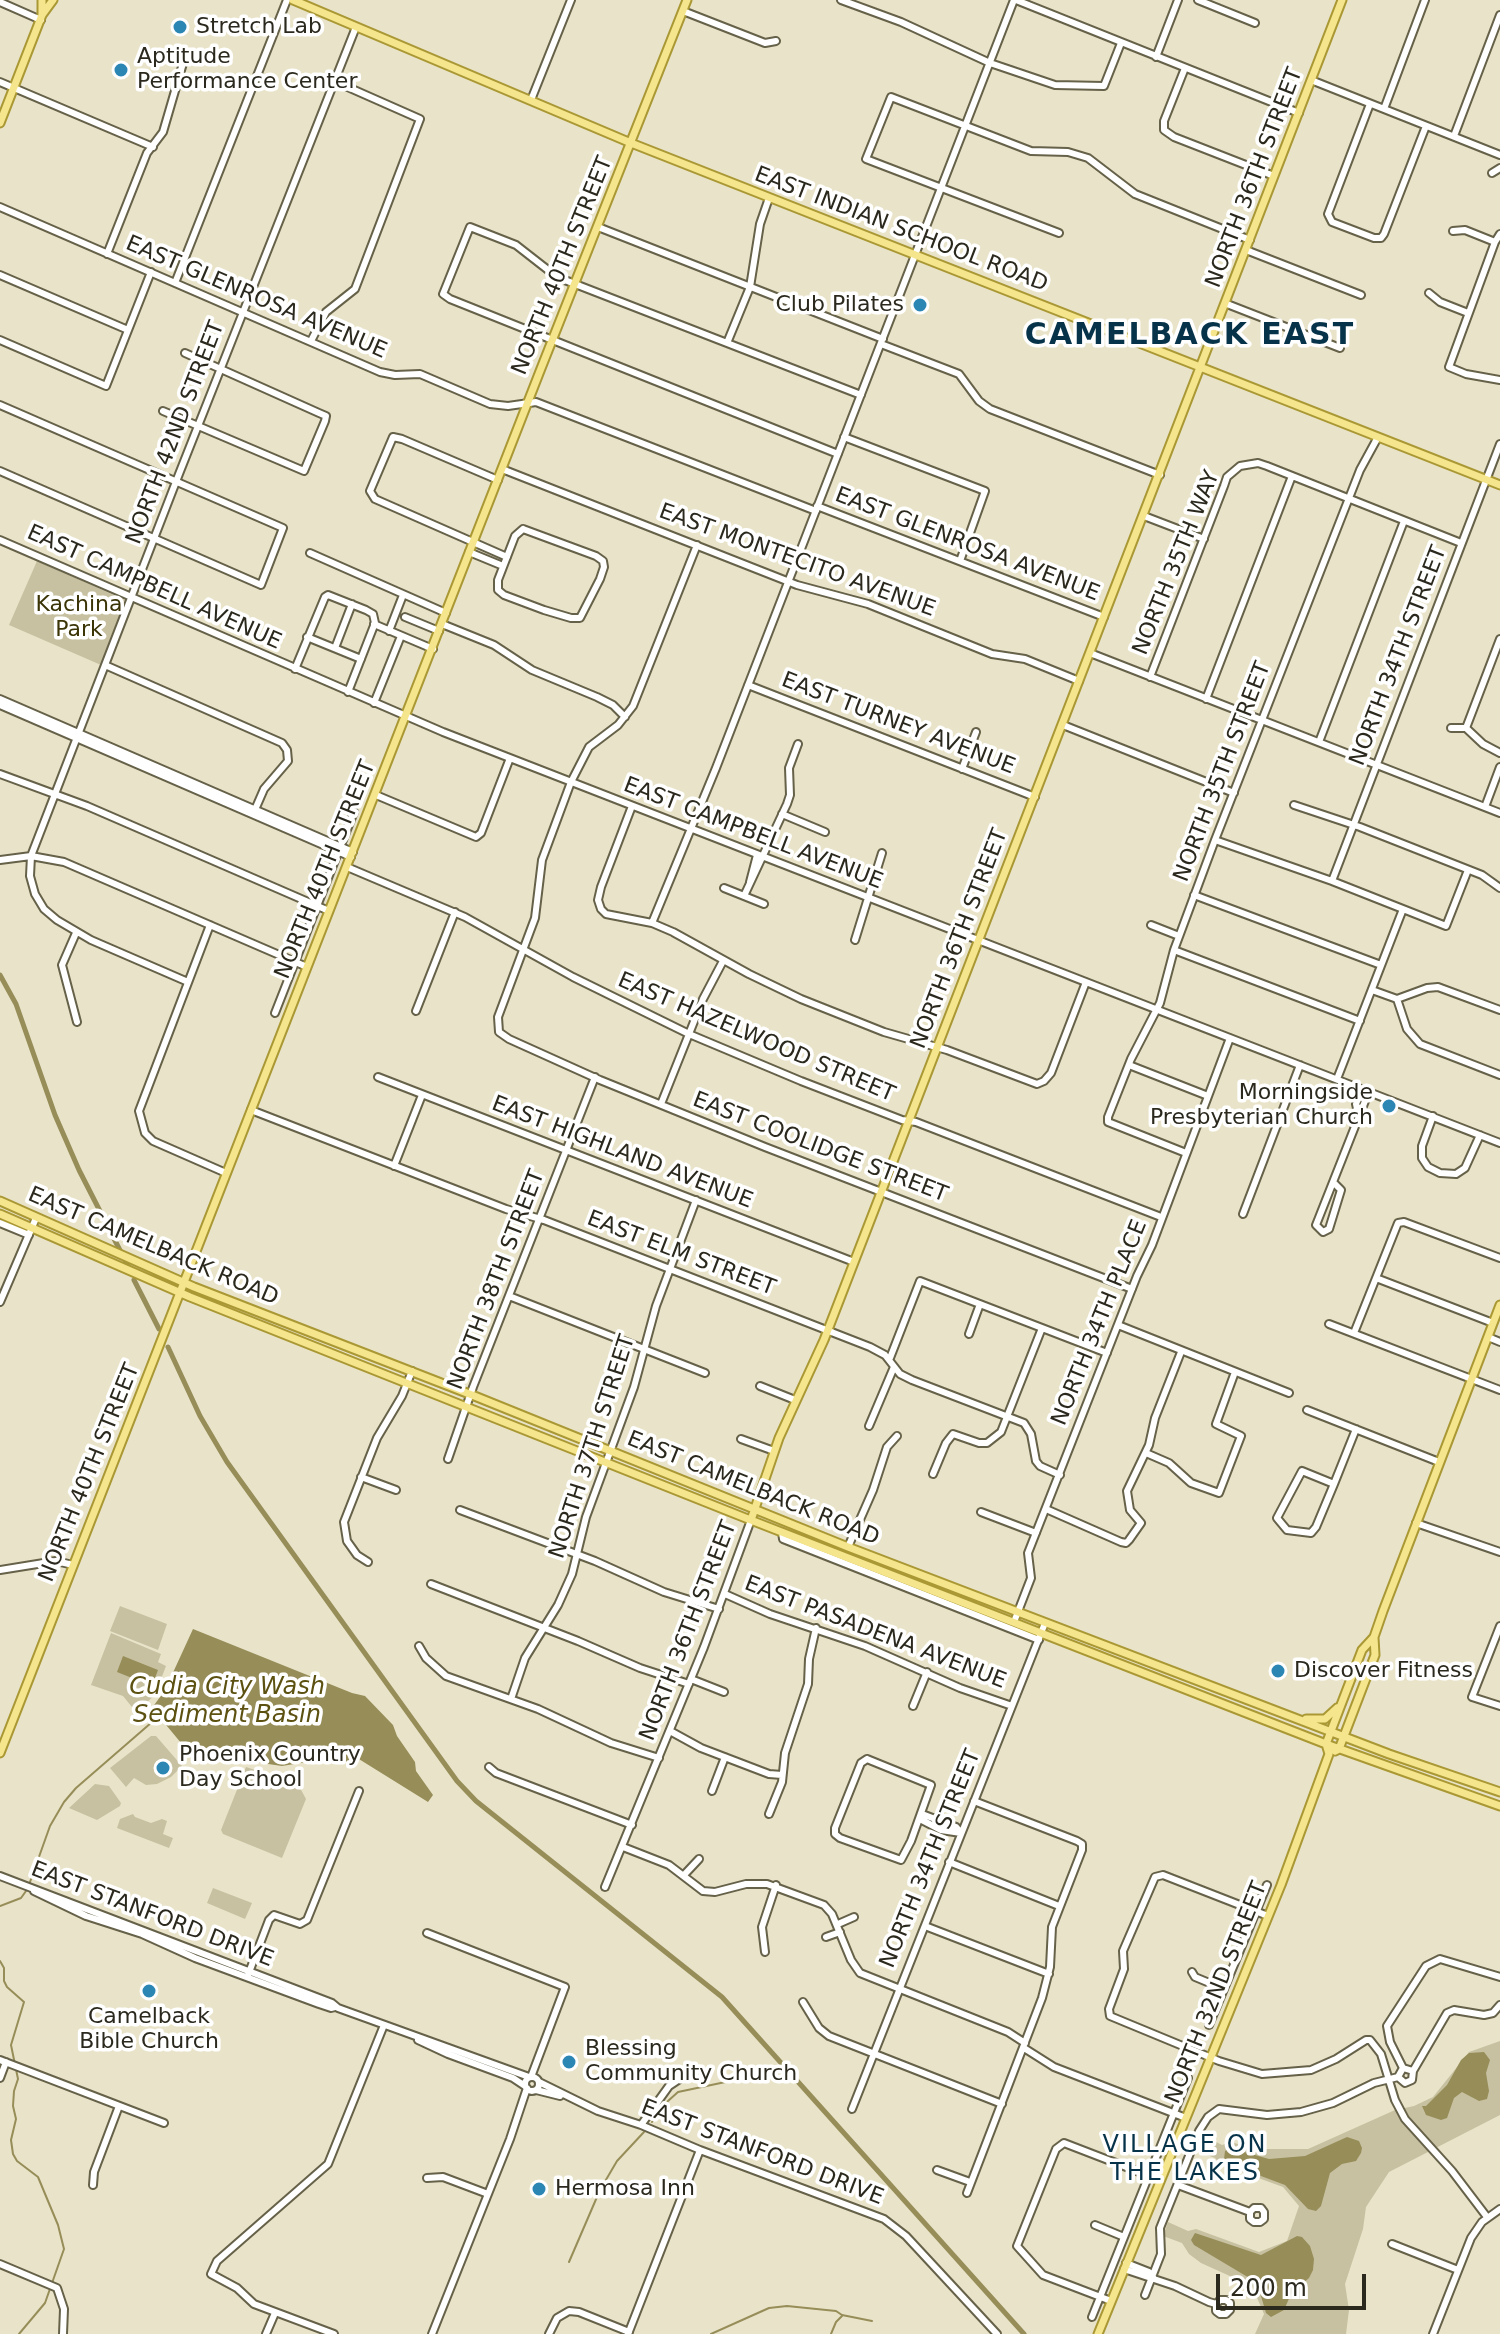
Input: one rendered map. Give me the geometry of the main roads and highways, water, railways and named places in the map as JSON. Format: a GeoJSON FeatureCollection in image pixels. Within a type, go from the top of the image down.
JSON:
{"type":"FeatureCollection","features":[{"type":"Feature","properties":{"kind":"main road"},"geometry":{"type":"LineString","coordinates":[[42,0],[42,18]]}},
{"type":"Feature","properties":{"kind":"main road"},"geometry":{"type":"LineString","coordinates":[[0,123],[42,18],[53,0]]}},
{"type":"Feature","properties":{"kind":"main road","name":"EAST INDIAN SCHOOL ROAD"},"geometry":{"type":"LineString","coordinates":[[290,0],[631,143],[1500,485]]}},
{"type":"Feature","properties":{"kind":"main road","name":"NORTH 40TH STREET"},"geometry":{"type":"LineString","coordinates":[[0,1753],[687,0]]}},
{"type":"Feature","properties":{"kind":"main road","name":"NORTH 36TH STREET"},"geometry":{"type":"LineString","coordinates":[[751,1520],[774,1451],[828,1331],[1342,0]]}},
{"type":"Feature","properties":{"kind":"main road","name":"EAST CAMELBACK ROAD"},"geometry":{"type":"LineString","coordinates":[[0,1201],[184,1282],[848,1547],[1344,1737],[1500,1792]]}},
{"type":"Feature","properties":{"kind":"main road","name":"EAST CAMELBACK ROAD"},"geometry":{"type":"LineString","coordinates":[[0,1214],[30,1232],[895,1580],[1014,1622],[1040,1636],[1339,1749],[1500,1806]]}},
{"type":"Feature","properties":{"kind":"main road"},"geometry":{"type":"LineString","coordinates":[[1374,1637],[1375,1655],[1344,1737],[1339,1749],[1329,1754],[1326,1744],[1362,1650],[1374,1637],[1500,1305]]}},
{"type":"Feature","properties":{"kind":"main road"},"geometry":{"type":"LineString","coordinates":[[311,1344],[316,1334]]}},
{"type":"Feature","properties":{"kind":"main road"},"geometry":{"type":"LineString","coordinates":[[895,1580],[900,1567]]}},
{"type":"Feature","properties":{"kind":"main road"},"geometry":{"type":"LineString","coordinates":[[1143,1673],[1148,1661]]}},
{"type":"Feature","properties":{"kind":"main road"},"geometry":{"type":"LineString","coordinates":[[1298,1719],[1325,1719],[1345,1696]]}},
{"type":"Feature","properties":{"kind":"main road"},"geometry":{"type":"LineString","coordinates":[[1271,1723],[1276,1710]]}},
{"type":"Feature","properties":{"kind":"main road","name":"NORTH 32ND STREET"},"geometry":{"type":"LineString","coordinates":[[1098,2334],[1268,1916],[1329,1754]]}},
{"type":"Feature","properties":{"kind":"main road"},"geometry":{"type":"LineString","coordinates":[[1430,1782],[1434,1770]]}},
{"type":"Feature","properties":{"kind":"water","name":"Cudia City Wash Sediment Basin"},"geometry":{"type":"Polygon","coordinates":[[[193,1629],[365,1696],[393,1725],[415,1762],[416,1771],[433,1795],[428,1802],[354,1756],[348,1762],[325,1759],[282,1766],[227,1758],[196,1761],[152,1708],[165,1690],[193,1629]]]}},
{"type":"Feature","properties":{"kind":"water"},"geometry":{"type":"Polygon","coordinates":[[[123,1656],[158,1670],[152,1686],[117,1672],[123,1656]]]}},
{"type":"Feature","properties":{"kind":"water"},"geometry":{"type":"Polygon","coordinates":[[[1484,2052],[1490,2060],[1486,2073],[1487,2099],[1479,2101],[1462,2092],[1454,2098],[1447,2118],[1441,2120],[1426,2115],[1422,2106],[1426,2106],[1447,2085],[1461,2060],[1469,2053],[1484,2052]]]}},
{"type":"Feature","properties":{"kind":"water"},"geometry":{"type":"Polygon","coordinates":[[[1347,2137],[1359,2141],[1361,2153],[1356,2161],[1342,2164],[1330,2173],[1321,2206],[1316,2211],[1308,2209],[1285,2185],[1234,2166],[1224,2159],[1225,2151],[1230,2148],[1269,2159],[1305,2156],[1347,2137]]]}},
{"type":"Feature","properties":{"kind":"water"},"geometry":{"type":"Polygon","coordinates":[[[1195,2233],[1261,2255],[1297,2236],[1302,2237],[1310,2246],[1313,2270],[1309,2278],[1291,2294],[1284,2310],[1271,2317],[1266,2313],[1258,2286],[1194,2245],[1191,2240],[1195,2233]]]}},
{"type":"Feature","properties":{"kind":"waterway"},"geometry":{"type":"LineString","coordinates":[[0,975],[16,1004],[55,1115],[79,1170],[130,1270]]}},
{"type":"Feature","properties":{"kind":"waterway"},"geometry":{"type":"LineString","coordinates":[[134,1280],[159,1329]]}},
{"type":"Feature","properties":{"kind":"waterway"},"geometry":{"type":"LineString","coordinates":[[168,1347],[200,1416],[227,1462],[457,1781],[476,1801],[722,1997],[1024,2334]]}},
{"type":"Feature","properties":{"kind":"waterway"},"geometry":{"type":"LineString","coordinates":[[30,1882],[50,1826],[64,1802],[159,1716]]}},
{"type":"Feature","properties":{"kind":"waterway"},"geometry":{"type":"LineString","coordinates":[[0,1906],[21,1898],[26,1891]]}},
{"type":"Feature","properties":{"kind":"waterway"},"geometry":{"type":"LineString","coordinates":[[0,1961],[7,1987],[24,2002],[11,2045],[18,2079],[14,2091],[16,2119],[11,2140],[13,2154],[17,2161],[38,2177],[58,2225],[64,2249],[45,2303],[19,2334]]}},
{"type":"Feature","properties":{"kind":"waterway"},"geometry":{"type":"LineString","coordinates":[[652,2122],[678,2092],[735,2080],[743,2072]]}},
{"type":"Feature","properties":{"kind":"waterway"},"geometry":{"type":"LineString","coordinates":[[569,2262],[600,2190],[617,2161],[644,2132]]}},
{"type":"Feature","properties":{"kind":"waterway"},"geometry":{"type":"LineString","coordinates":[[711,2334],[769,2308],[787,2306],[836,2311],[872,2321]]}},
{"type":"Feature","properties":{"kind":"waterway"},"geometry":{"type":"LineString","coordinates":[[831,2334],[842,2316]]}},
{"type":"Feature","properties":{"kind":"place","name":"Stretch Lab"},"geometry":{"type":"Point","coordinates":[180,27]}},
{"type":"Feature","properties":{"kind":"place","name":"Aptitude Performance Center"},"geometry":{"type":"Point","coordinates":[121,70]}},
{"type":"Feature","properties":{"kind":"place","name":"Club Pilates"},"geometry":{"type":"Point","coordinates":[920,305]}},
{"type":"Feature","properties":{"kind":"place","name":"Morningside Presbyterian Church"},"geometry":{"type":"Point","coordinates":[1389,1106]}},
{"type":"Feature","properties":{"kind":"place","name":"Discover Fitness"},"geometry":{"type":"Point","coordinates":[1278,1671]}},
{"type":"Feature","properties":{"kind":"place","name":"Phoenix Country Day School"},"geometry":{"type":"Point","coordinates":[163,1768]}},
{"type":"Feature","properties":{"kind":"place","name":"Camelback Bible Church"},"geometry":{"type":"Point","coordinates":[149,1991]}},
{"type":"Feature","properties":{"kind":"place","name":"Blessing Community Church"},"geometry":{"type":"Point","coordinates":[569,2062]}},
{"type":"Feature","properties":{"kind":"place","name":"Hermosa Inn"},"geometry":{"type":"Point","coordinates":[539,2189]}},
{"type":"Feature","properties":{"kind":"district","name":"CAMELBACK EAST"},"geometry":{"type":"Point","coordinates":[1190,336]}},
{"type":"Feature","properties":{"kind":"district","name":"VILLAGE ON THE LAKES"},"geometry":{"type":"Point","coordinates":[1185,2160]}},
{"type":"Feature","properties":{"kind":"park label","name":"Kachina Park"},"geometry":{"type":"Point","coordinates":[79,618]}}]}
